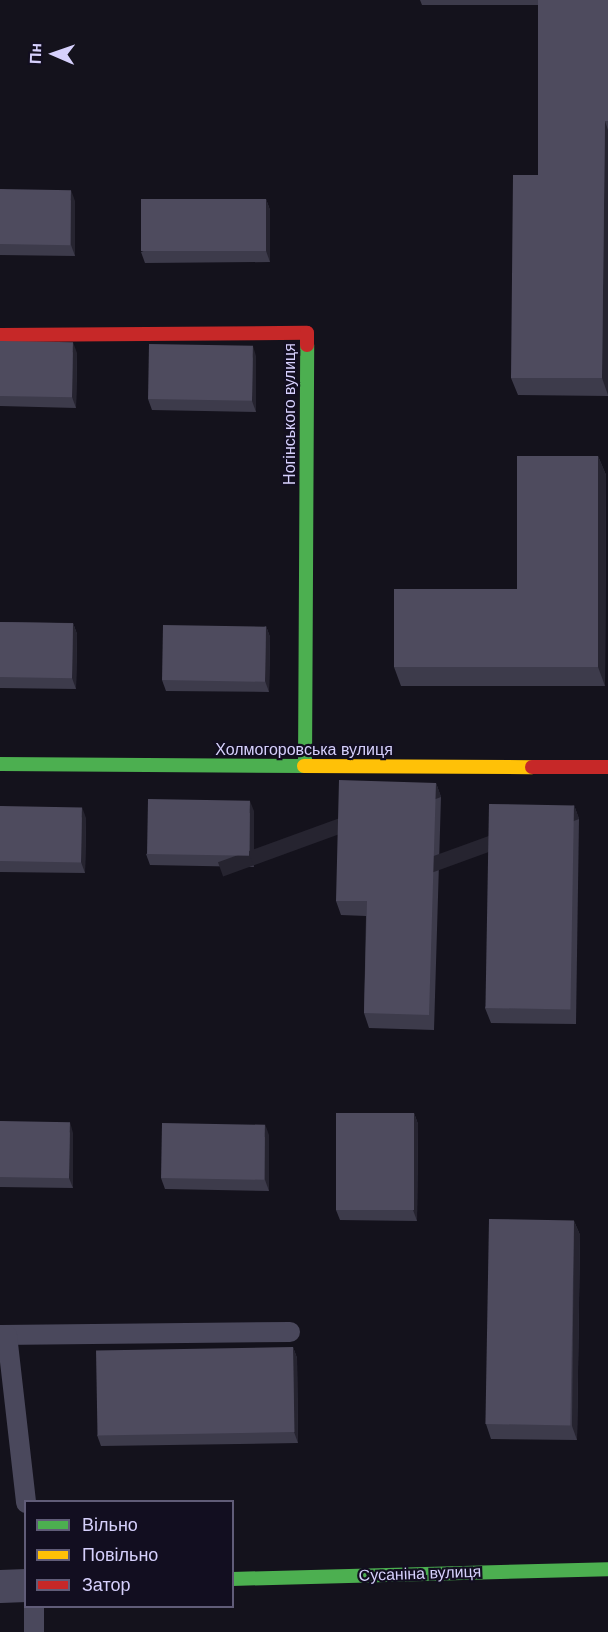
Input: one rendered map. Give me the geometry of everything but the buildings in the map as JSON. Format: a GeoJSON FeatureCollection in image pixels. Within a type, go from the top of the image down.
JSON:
{"type":"FeatureCollection","features":[{"type":"Feature","properties":{"kind":"street","name":"Ногінського вулиця"},"geometry":{"type":"LineString","coordinates":[[0,334],[307,333],[305,766]]}},
{"type":"Feature","properties":{"kind":"street","name":"Холмогоровська вулиця"},"geometry":{"type":"LineString","coordinates":[[0,764],[608,767]]}},
{"type":"Feature","properties":{"kind":"street","name":"Сусаніна вулиця"},"geometry":{"type":"LineString","coordinates":[[234,1579],[608,1569]]}},
{"type":"Feature","properties":{"kind":"street"},"geometry":{"type":"LineString","coordinates":[[0,1586],[24,1585]]}},
{"type":"Feature","properties":{"kind":"lane"},"geometry":{"type":"LineString","coordinates":[[26,1500],[3,1335],[290,1332]]}},
{"type":"Feature","properties":{"kind":"lane"},"geometry":{"type":"LineString","coordinates":[[34,1608],[34,1632]]}},
{"type":"Feature","properties":{"kind":"traffic: fast"},"geometry":{"type":"LineString","coordinates":[[305,766],[307,345]]}},
{"type":"Feature","properties":{"kind":"traffic: fast"},"geometry":{"type":"LineString","coordinates":[[0,764],[304,766]]}},
{"type":"Feature","properties":{"kind":"traffic: fast"},"geometry":{"type":"LineString","coordinates":[[234,1579],[608,1569]]}},
{"type":"Feature","properties":{"kind":"traffic: slow"},"geometry":{"type":"LineString","coordinates":[[304,766],[532,767]]}},
{"type":"Feature","properties":{"kind":"traffic: jam"},"geometry":{"type":"LineString","coordinates":[[0,335],[307,333],[307,345]]}},
{"type":"Feature","properties":{"kind":"traffic: jam"},"geometry":{"type":"LineString","coordinates":[[532,767],[608,767]]}}]}
